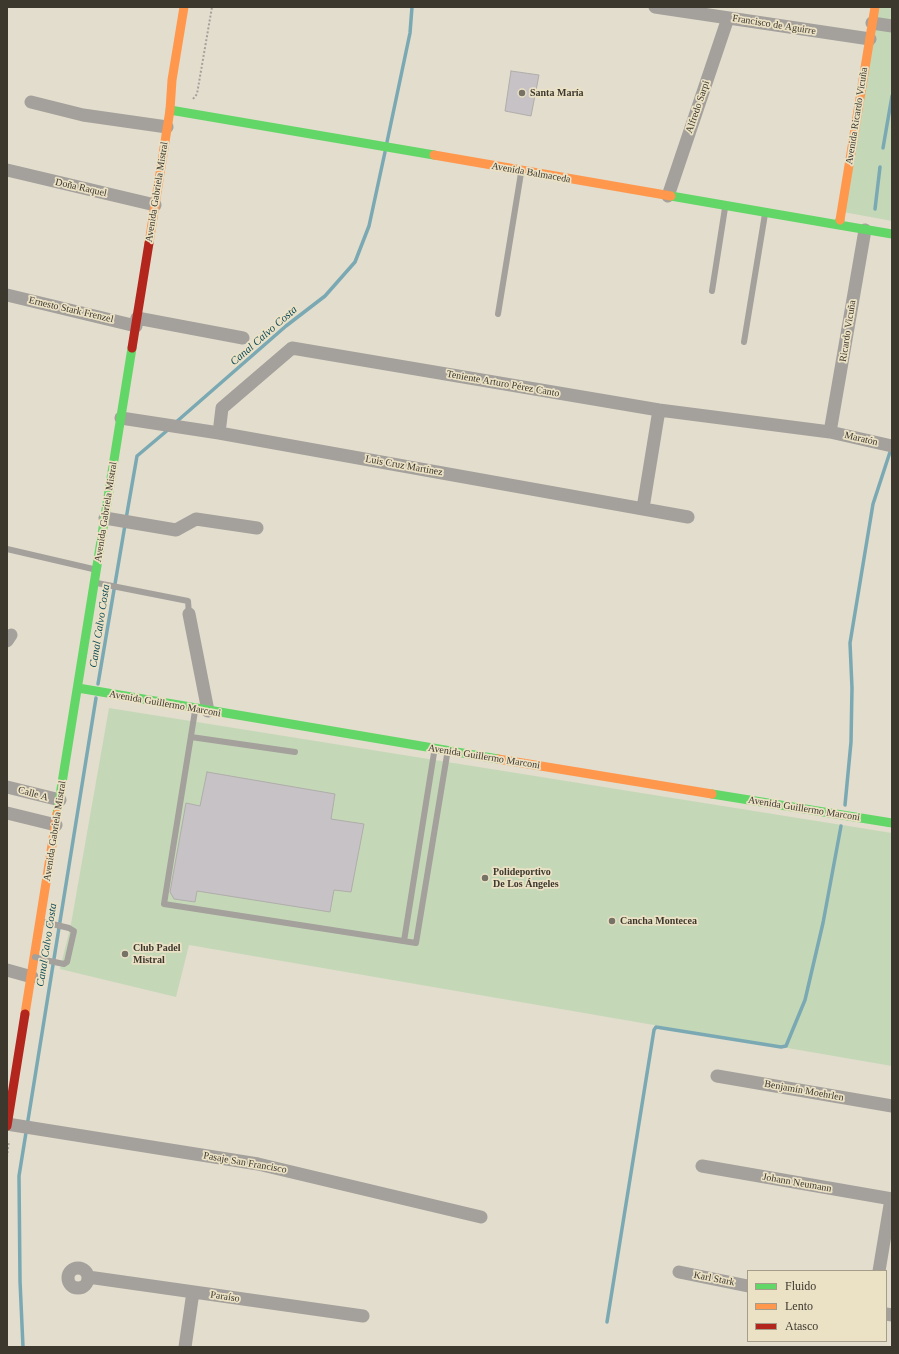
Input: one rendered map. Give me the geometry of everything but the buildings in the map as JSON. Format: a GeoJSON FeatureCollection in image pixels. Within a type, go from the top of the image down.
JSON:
{"type":"FeatureCollection","features":[{"type":"Feature","properties":{"kind":"main road","name":"Avenida Gabriela Mistral"},"geometry":{"type":"LineString","coordinates":[[10,1125],[10,1090],[32,977],[170,110],[172,80],[184,7]]}},
{"type":"Feature","properties":{"kind":"main road","name":"Avenida Ricardo Vicuña"},"geometry":{"type":"LineString","coordinates":[[839,225],[875,7]]}},
{"type":"Feature","properties":{"kind":"main road","name":"Avenida Gabriela Mistral"},"geometry":{"type":"LineString","coordinates":[[170,110],[182,86]]}},
{"type":"Feature","properties":{"kind":"main road","name":"Avenida Balmaceda"},"geometry":{"type":"LineString","coordinates":[[170,110],[892,234]]}},
{"type":"Feature","properties":{"kind":"main road","name":"Avenida Guillermo Marconi"},"geometry":{"type":"LineString","coordinates":[[78,688],[104,694],[447,751],[892,823]]}},
{"type":"Feature","properties":{"kind":"street","name":"Francisco de Aguirre"},"geometry":{"type":"LineString","coordinates":[[655,7],[697,10],[728,18],[870,39]]}},
{"type":"Feature","properties":{"kind":"street","name":"Alfredo Sarpi"},"geometry":{"type":"LineString","coordinates":[[668,196],[728,18]]}},
{"type":"Feature","properties":{"kind":"street"},"geometry":{"type":"LineString","coordinates":[[872,23],[892,26]]}},
{"type":"Feature","properties":{"kind":"street"},"geometry":{"type":"LineString","coordinates":[[31,102],[83,115],[167,127]]}},
{"type":"Feature","properties":{"kind":"street","name":"Doña Raquel"},"geometry":{"type":"LineString","coordinates":[[7,170],[155,205]]}},
{"type":"Feature","properties":{"kind":"street","name":"Ricardo Vicuña"},"geometry":{"type":"LineString","coordinates":[[830,432],[865,230]]}},
{"type":"Feature","properties":{"kind":"street","name":"Ernesto Stark Frenzel"},"geometry":{"type":"LineString","coordinates":[[7,295],[136,322]]}},
{"type":"Feature","properties":{"kind":"street"},"geometry":{"type":"LineString","coordinates":[[136,322],[244,338]]}},
{"type":"Feature","properties":{"kind":"street","name":"Teniente Arturo Pérez Canto"},"geometry":{"type":"LineString","coordinates":[[219,433],[222,408],[292,348],[659,410],[830,432]]}},
{"type":"Feature","properties":{"kind":"street"},"geometry":{"type":"LineString","coordinates":[[643,508],[659,410]]}},
{"type":"Feature","properties":{"kind":"street","name":"Luis Cruz Martínez"},"geometry":{"type":"LineString","coordinates":[[121,418],[219,433],[688,516]]}},
{"type":"Feature","properties":{"kind":"street","name":"Maratón"},"geometry":{"type":"LineString","coordinates":[[830,432],[892,446]]}},
{"type":"Feature","properties":{"kind":"street"},"geometry":{"type":"LineString","coordinates":[[105,518],[176,530],[196,519],[257,528]]}},
{"type":"Feature","properties":{"kind":"street"},"geometry":{"type":"LineString","coordinates":[[189,614],[201,710]]}},
{"type":"Feature","properties":{"kind":"street","name":"Calle A"},"geometry":{"type":"LineString","coordinates":[[7,786],[60,800]]}},
{"type":"Feature","properties":{"kind":"street"},"geometry":{"type":"LineString","coordinates":[[7,813],[56,826]]}},
{"type":"Feature","properties":{"kind":"street"},"geometry":{"type":"LineString","coordinates":[[7,970],[32,977]]}},
{"type":"Feature","properties":{"kind":"street","name":"Benjamín Moehrlen"},"geometry":{"type":"LineString","coordinates":[[717,1076],[892,1106]]}},
{"type":"Feature","properties":{"kind":"street","name":"Pasaje San Francisco"},"geometry":{"type":"LineString","coordinates":[[10,1125],[258,1164],[480,1216]]}},
{"type":"Feature","properties":{"kind":"street","name":"Johann Neumann"},"geometry":{"type":"LineString","coordinates":[[702,1166],[891,1199]]}},
{"type":"Feature","properties":{"kind":"street"},"geometry":{"type":"LineString","coordinates":[[879,1270],[891,1199]]}},
{"type":"Feature","properties":{"kind":"street","name":"Karl Stark"},"geometry":{"type":"LineString","coordinates":[[679,1272],[747,1286]]}},
{"type":"Feature","properties":{"kind":"street","name":"Paraíso"},"geometry":{"type":"LineString","coordinates":[[88,1277],[363,1316]]}},
{"type":"Feature","properties":{"kind":"street"},"geometry":{"type":"LineString","coordinates":[[185,1347],[193,1292]]}},
{"type":"Feature","properties":{"kind":"lane"},"geometry":{"type":"LineString","coordinates":[[498,314],[521,171]]}},
{"type":"Feature","properties":{"kind":"lane"},"geometry":{"type":"LineString","coordinates":[[712,291],[726,206]]}},
{"type":"Feature","properties":{"kind":"lane"},"geometry":{"type":"LineString","coordinates":[[744,342],[765,212]]}},
{"type":"Feature","properties":{"kind":"lane"},"geometry":{"type":"LineString","coordinates":[[7,549],[97,570]]}},
{"type":"Feature","properties":{"kind":"lane"},"geometry":{"type":"LineString","coordinates":[[95,583],[188,601],[189,614]]}},
{"type":"Feature","properties":{"kind":"lane"},"geometry":{"type":"LineString","coordinates":[[201,710],[191,737],[164,904],[416,943],[447,751]]}},
{"type":"Feature","properties":{"kind":"lane"},"geometry":{"type":"LineString","coordinates":[[191,737],[295,752]]}},
{"type":"Feature","properties":{"kind":"lane"},"geometry":{"type":"LineString","coordinates":[[404,941],[435,749]]}},
{"type":"Feature","properties":{"kind":"lane"},"geometry":{"type":"LineString","coordinates":[[35,957],[64,964],[67,962],[74,932],[71,928],[40,921]]}},
{"type":"Feature","properties":{"kind":"green space"},"geometry":{"type":"Polygon","coordinates":[[[877,7],[892,7],[892,221],[843,212],[877,7]]]}},
{"type":"Feature","properties":{"kind":"green space","name":"Polideportivo De Los Ángeles"},"geometry":{"type":"Polygon","coordinates":[[[109,708],[892,833],[892,1066],[189,945],[176,997],[60,969],[71,924],[109,708]]]}},
{"type":"Feature","properties":{"kind":"waterway","name":"Canal Calvo Costa"},"geometry":{"type":"LineString","coordinates":[[387,142],[410,33],[412,7]]}},
{"type":"Feature","properties":{"kind":"waterway"},"geometry":{"type":"LineString","coordinates":[[883,148],[892,96]]}},
{"type":"Feature","properties":{"kind":"waterway","name":"Canal Calvo Costa"},"geometry":{"type":"LineString","coordinates":[[175,423],[286,326],[325,296],[355,262],[369,226],[385,152]]}},
{"type":"Feature","properties":{"kind":"waterway"},"geometry":{"type":"LineString","coordinates":[[875,209],[880,167]]}},
{"type":"Feature","properties":{"kind":"waterway","name":"Canal Calvo Costa"},"geometry":{"type":"LineString","coordinates":[[126,519],[137,456],[169,429]]}},
{"type":"Feature","properties":{"kind":"waterway"},"geometry":{"type":"LineString","coordinates":[[845,805],[851,742],[852,688],[850,643],[873,504],[891,449]]}},
{"type":"Feature","properties":{"kind":"waterway","name":"Canal Calvo Costa"},"geometry":{"type":"LineString","coordinates":[[98,684],[125,525]]}},
{"type":"Feature","properties":{"kind":"waterway","name":"Canal Calvo Costa"},"geometry":{"type":"LineString","coordinates":[[23,1347],[20,1281],[19,1176],[96,698]]}},
{"type":"Feature","properties":{"kind":"waterway"},"geometry":{"type":"LineString","coordinates":[[607,1322],[654,1030],[656,1027],[781,1047],[786,1046],[805,1000],[823,923],[841,826]]}},
{"type":"Feature","properties":{"kind":"traffic: fast"},"geometry":{"type":"LineString","coordinates":[[170,110],[434,155]]}},
{"type":"Feature","properties":{"kind":"traffic: fast"},"geometry":{"type":"LineString","coordinates":[[671,196],[839,225]]}},
{"type":"Feature","properties":{"kind":"traffic: fast"},"geometry":{"type":"LineString","coordinates":[[840,220],[839,225],[892,234]]}},
{"type":"Feature","properties":{"kind":"traffic: fast"},"geometry":{"type":"LineString","coordinates":[[57,814],[132,348]]}},
{"type":"Feature","properties":{"kind":"traffic: fast"},"geometry":{"type":"LineString","coordinates":[[78,688],[498,759]]}},
{"type":"Feature","properties":{"kind":"traffic: fast"},"geometry":{"type":"LineString","coordinates":[[712,794],[892,823]]}},
{"type":"Feature","properties":{"kind":"traffic: slow"},"geometry":{"type":"LineString","coordinates":[[149,243],[170,110],[172,80],[184,7]]}},
{"type":"Feature","properties":{"kind":"traffic: slow"},"geometry":{"type":"LineString","coordinates":[[840,220],[875,7]]}},
{"type":"Feature","properties":{"kind":"traffic: slow"},"geometry":{"type":"LineString","coordinates":[[434,155],[671,196]]}},
{"type":"Feature","properties":{"kind":"traffic: slow"},"geometry":{"type":"LineString","coordinates":[[498,759],[712,794]]}},
{"type":"Feature","properties":{"kind":"traffic: slow"},"geometry":{"type":"LineString","coordinates":[[25,1014],[57,814]]}},
{"type":"Feature","properties":{"kind":"traffic: jam"},"geometry":{"type":"LineString","coordinates":[[132,348],[149,243]]}},
{"type":"Feature","properties":{"kind":"traffic: jam"},"geometry":{"type":"LineString","coordinates":[[7,1126],[25,1014]]}},
{"type":"Feature","properties":{"kind":"place","name":"Santa María"},"geometry":{"type":"Point","coordinates":[522,93]}},
{"type":"Feature","properties":{"kind":"place","name":"Polideportivo De Los Ángeles"},"geometry":{"type":"Point","coordinates":[485,878]}},
{"type":"Feature","properties":{"kind":"place","name":"Cancha Montecea"},"geometry":{"type":"Point","coordinates":[612,921]}},
{"type":"Feature","properties":{"kind":"place","name":"Club Padel Mistral"},"geometry":{"type":"Point","coordinates":[125,954]}}]}
